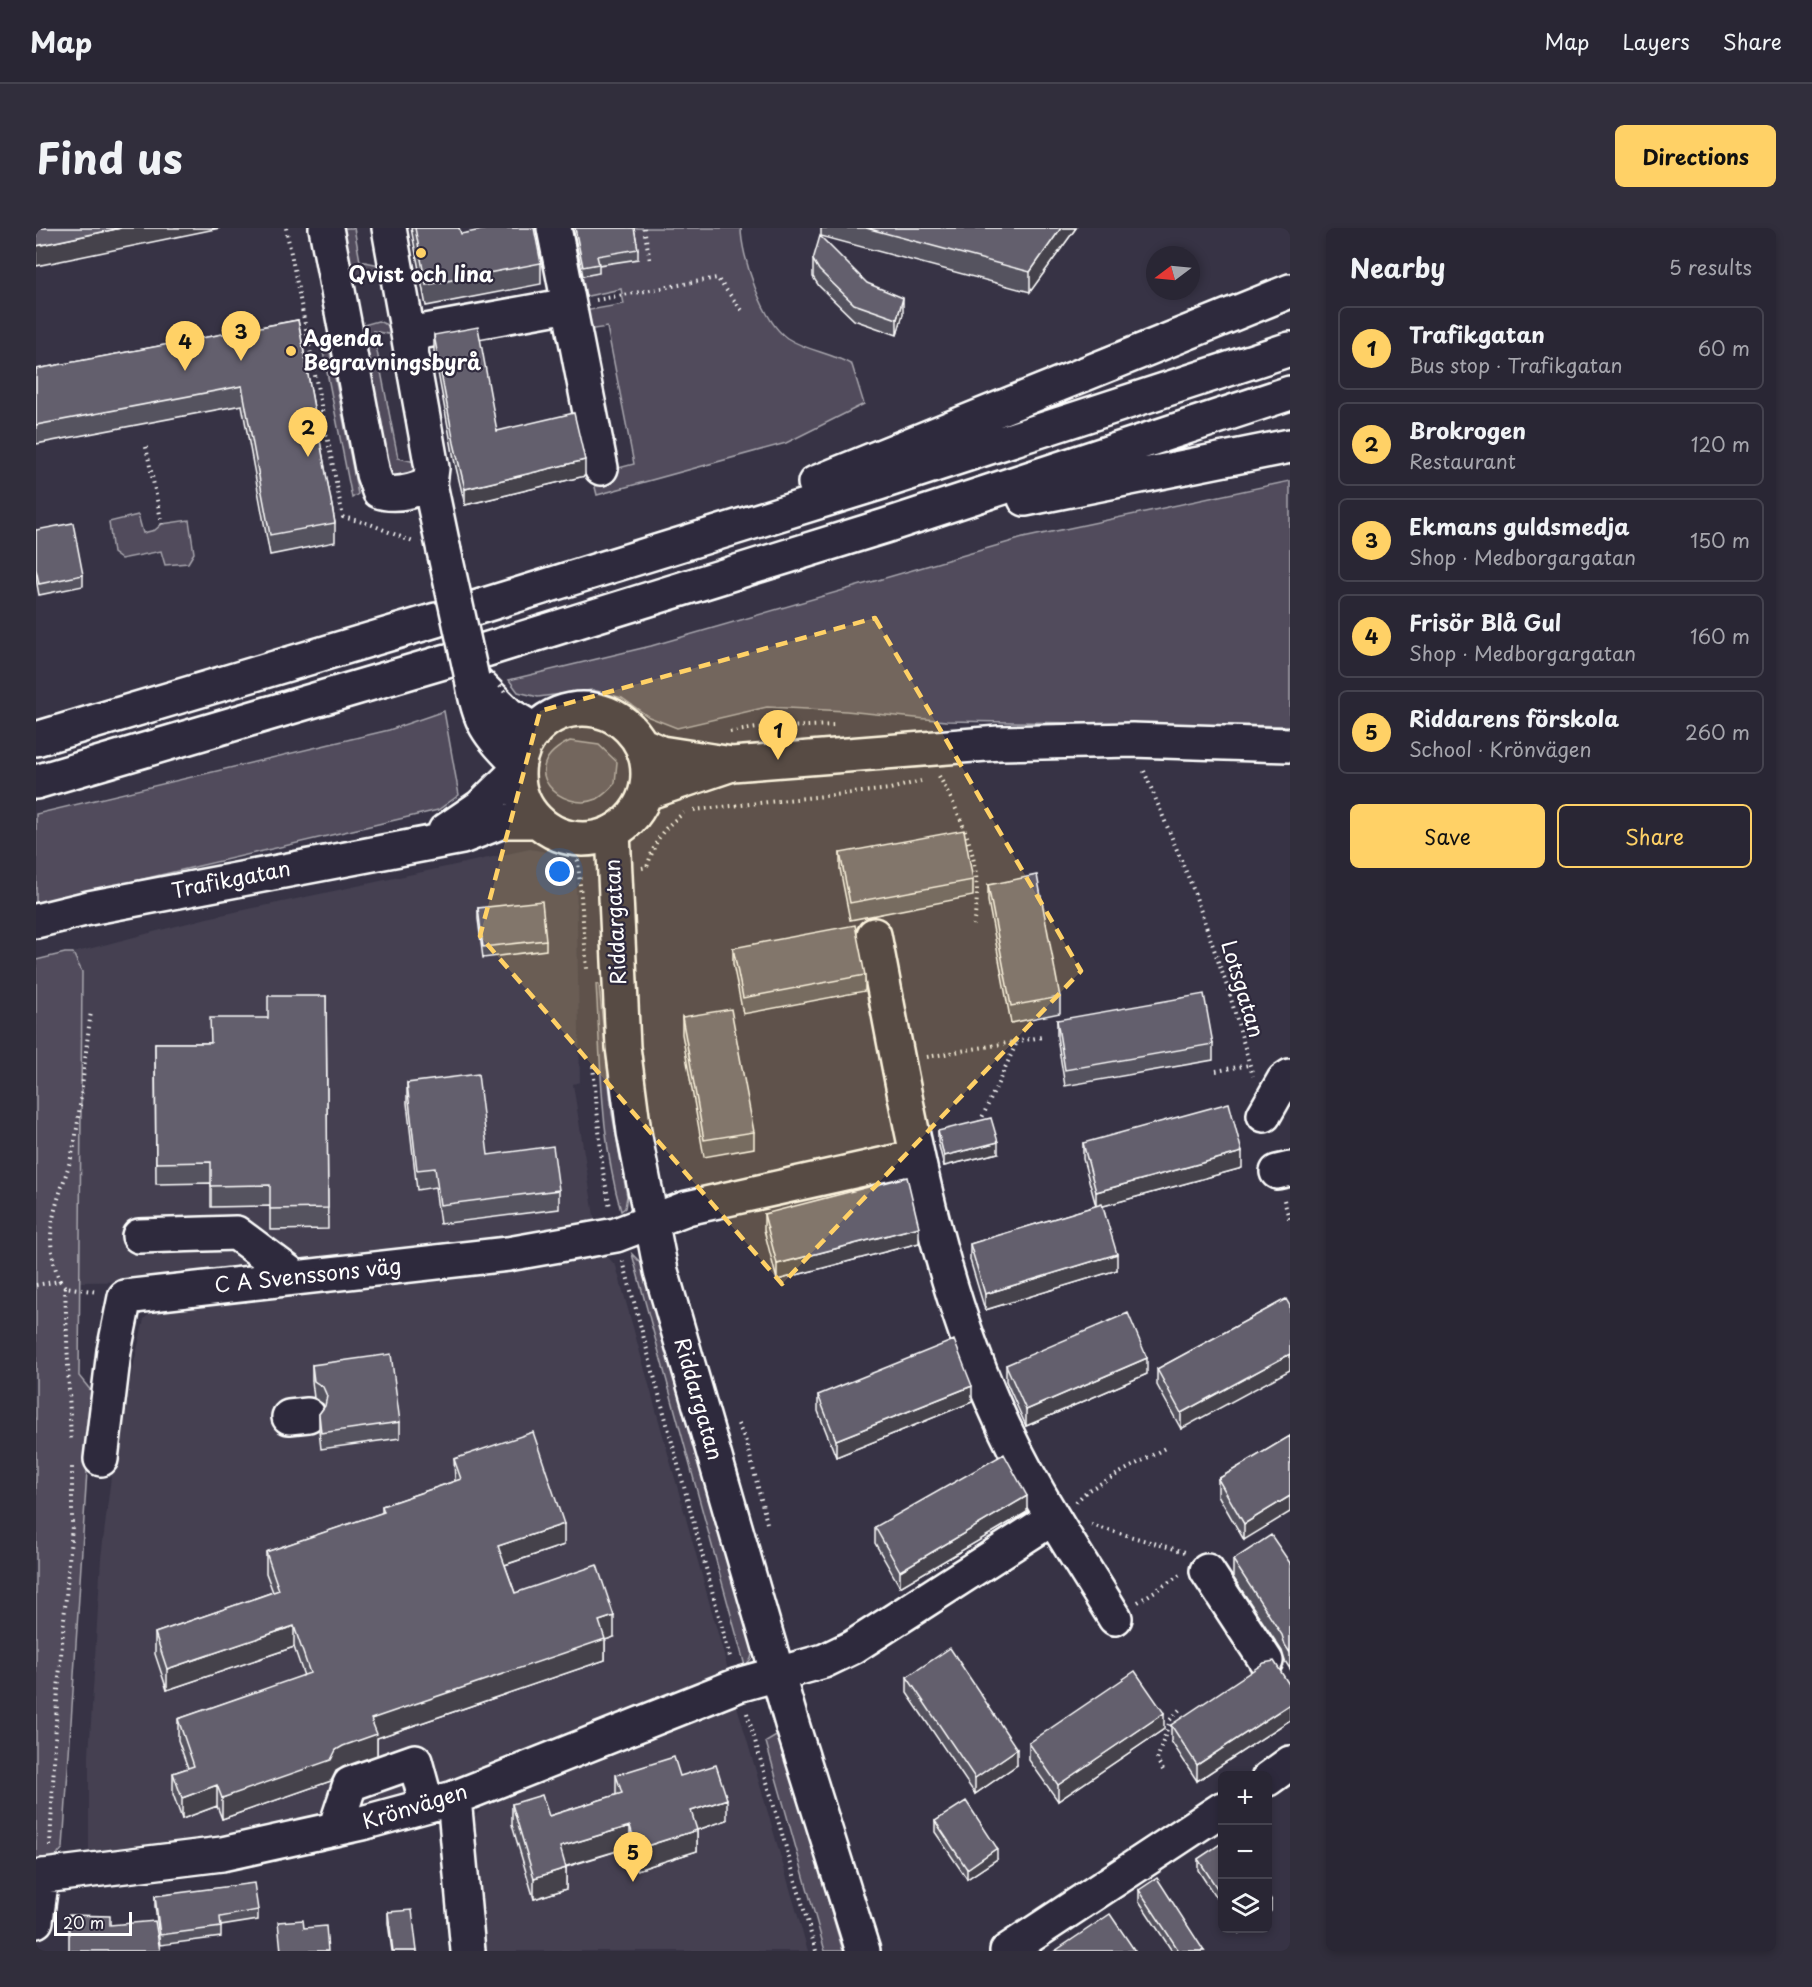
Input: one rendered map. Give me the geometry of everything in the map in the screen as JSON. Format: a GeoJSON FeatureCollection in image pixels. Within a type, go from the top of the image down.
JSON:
{"type":"FeatureCollection","features":[{"type":"Feature","properties":{"kind":"main road"},"geometry":{"type":"LineString","coordinates":[[326,228],[372,474],[379,491],[389,495],[417,490],[430,484]]}},
{"type":"Feature","properties":{"kind":"main road"},"geometry":{"type":"LineString","coordinates":[[389,228],[432,468],[431,548],[468,663],[514,712],[522,751],[518,768],[526,805],[538,821],[554,832],[574,838],[594,838],[613,832],[633,816],[646,793],[647,761],[637,732]]}},
{"type":"Feature","properties":{"kind":"main road"},"geometry":{"type":"LineString","coordinates":[[554,228],[601,468]]}},
{"type":"Feature","properties":{"kind":"main road"},"geometry":{"type":"LineString","coordinates":[[614,567],[1024,397],[1290,291]]}},
{"type":"Feature","properties":{"kind":"main road"},"geometry":{"type":"LineString","coordinates":[[409,334],[569,305]]}},
{"type":"Feature","properties":{"kind":"main road"},"geometry":{"type":"LineString","coordinates":[[475,608],[614,567],[1290,349]]}},
{"type":"Feature","properties":{"kind":"main road"},"geometry":{"type":"LineString","coordinates":[[36,782],[468,663],[1290,393]]}},
{"type":"Feature","properties":{"kind":"main road"},"geometry":{"type":"LineString","coordinates":[[885,526],[1290,446]]}},
{"type":"Feature","properties":{"kind":"main road"},"geometry":{"type":"LineString","coordinates":[[36,740],[436,620]]}},
{"type":"Feature","properties":{"kind":"main road"},"geometry":{"type":"LineString","coordinates":[[514,712],[561,712],[579,708],[598,710],[616,717],[661,753],[732,764],[999,743],[1132,740],[1290,745]]}},
{"type":"Feature","properties":{"kind":"main road"},"geometry":{"type":"LineString","coordinates":[[646,793],[732,764]]}},
{"type":"Feature","properties":{"kind":"main road","name":"Trafikgatan"},"geometry":{"type":"LineString","coordinates":[[427,842],[480,807],[518,768]]}},
{"type":"Feature","properties":{"kind":"main road","name":"Trafikgatan"},"geometry":{"type":"LineString","coordinates":[[36,921],[88,908],[462,837],[503,821],[538,821]]}},
{"type":"Feature","properties":{"kind":"main road","name":"Riddargatan"},"geometry":{"type":"LineString","coordinates":[[613,832],[623,1047],[634,1132],[661,1271],[777,1672],[863,1951]]}},
{"type":"Feature","properties":{"kind":"main road"},"geometry":{"type":"LineString","coordinates":[[874,935],[917,1157],[940,1256],[964,1331],[1010,1440],[1057,1525],[1114,1618]]}},
{"type":"Feature","properties":{"kind":"main road"},"geometry":{"type":"LineString","coordinates":[[1264,1115],[1284,1080],[1290,1076]]}},
{"type":"Feature","properties":{"kind":"main road","name":"C A Svenssons väg"},"geometry":{"type":"LineString","coordinates":[[82,1457],[114,1351],[125,1297],[508,1254],[616,1235],[687,1208],[917,1157]]}},
{"type":"Feature","properties":{"kind":"main road"},"geometry":{"type":"LineString","coordinates":[[139,1236],[236,1233],[295,1277]]}},
{"type":"Feature","properties":{"kind":"main road","name":"Krönvägen"},"geometry":{"type":"LineString","coordinates":[[39,1876],[222,1854],[335,1829],[441,1801],[738,1685],[777,1672],[824,1661],[852,1647],[1057,1525]]}},
{"type":"Feature","properties":{"kind":"main road"},"geometry":{"type":"LineString","coordinates":[[1196,1565],[1266,1661]]}},
{"type":"Feature","properties":{"kind":"main road"},"geometry":{"type":"LineString","coordinates":[[335,1829],[350,1784],[415,1761],[441,1801],[468,1951]]}},
{"type":"Feature","properties":{"kind":"main road"},"geometry":{"type":"LineString","coordinates":[[1272,1776],[1290,1763]]}},
{"type":"Feature","properties":{"kind":"main road"},"geometry":{"type":"LineString","coordinates":[[1007,1951],[1218,1812]]}},
{"type":"Feature","properties":{"kind":"main road"},"geometry":{"type":"LineString","coordinates":[[36,1921],[39,1876]]}},
{"type":"Feature","properties":{"kind":"path"},"geometry":{"type":"LineString","coordinates":[[286,228],[343,517],[370,524],[431,548]]}},
{"type":"Feature","properties":{"kind":"path"},"geometry":{"type":"LineString","coordinates":[[644,228],[650,261]]}},
{"type":"Feature","properties":{"kind":"path"},"geometry":{"type":"LineString","coordinates":[[569,305],[717,278],[744,313]]}},
{"type":"Feature","properties":{"kind":"path"},"geometry":{"type":"LineString","coordinates":[[146,447],[162,524]]}},
{"type":"Feature","properties":{"kind":"path"},"geometry":{"type":"LineString","coordinates":[[514,712],[569,701],[590,702],[616,710],[637,732]]}},
{"type":"Feature","properties":{"kind":"path"},"geometry":{"type":"LineString","coordinates":[[1132,771],[1154,771]]}},
{"type":"Feature","properties":{"kind":"path","name":"Lotsgatan"},"geometry":{"type":"LineString","coordinates":[[1144,771],[1196,896],[1229,992],[1264,1115]]}},
{"type":"Feature","properties":{"kind":"path"},"geometry":{"type":"LineString","coordinates":[[646,873],[657,838],[666,825],[686,811],[890,789],[950,775]]}},
{"type":"Feature","properties":{"kind":"path"},"geometry":{"type":"LineString","coordinates":[[939,776],[967,833],[977,868],[977,907],[973,924]]}},
{"type":"Feature","properties":{"kind":"path"},"geometry":{"type":"LineString","coordinates":[[614,871],[647,867]]}},
{"type":"Feature","properties":{"kind":"path"},"geometry":{"type":"LineString","coordinates":[[39,1876],[49,1854],[57,1702],[72,1526],[82,1457],[69,1407],[69,1331],[65,1287],[51,1263],[47,1232],[52,1207],[75,1139],[91,1012]]}},
{"type":"Feature","properties":{"kind":"path"},"geometry":{"type":"LineString","coordinates":[[899,1062],[1042,1037]]}},
{"type":"Feature","properties":{"kind":"path"},"geometry":{"type":"LineString","coordinates":[[980,1123],[1017,1041]]}},
{"type":"Feature","properties":{"kind":"path"},"geometry":{"type":"LineString","coordinates":[[1216,1071],[1250,1065]]}},
{"type":"Feature","properties":{"kind":"path"},"geometry":{"type":"LineString","coordinates":[[1284,1171],[1290,1222]]}},
{"type":"Feature","properties":{"kind":"path"},"geometry":{"type":"LineString","coordinates":[[36,1286],[60,1281]]}},
{"type":"Feature","properties":{"kind":"path"},"geometry":{"type":"LineString","coordinates":[[734,1416],[747,1444],[769,1533]]}},
{"type":"Feature","properties":{"kind":"path"},"geometry":{"type":"LineString","coordinates":[[1057,1525],[1087,1491],[1167,1447]]}},
{"type":"Feature","properties":{"kind":"path"},"geometry":{"type":"LineString","coordinates":[[1057,1525],[1092,1525],[1196,1565]]}},
{"type":"Feature","properties":{"kind":"path"},"geometry":{"type":"LineString","coordinates":[[1114,1618],[1196,1565]]}},
{"type":"Feature","properties":{"kind":"path"},"geometry":{"type":"LineString","coordinates":[[1163,1770],[1157,1760],[1170,1720],[1180,1709]]}},
{"type":"Feature","properties":{"kind":"highlighted area"},"geometry":{"type":"Polygon","coordinates":[[[875,618],[1081,971],[782,1284],[480,936],[540,711],[875,618]]]}},
{"type":"Feature","properties":{"kind":"shaded area"},"geometry":{"type":"Polygon","coordinates":[[[341,228],[354,228],[360,261],[380,265],[372,275],[365,278],[352,277],[348,270],[341,228]]]}},
{"type":"Feature","properties":{"kind":"shaded area"},"geometry":{"type":"Polygon","coordinates":[[[590,228],[741,228],[745,255],[755,288],[778,330],[787,338],[803,346],[852,365],[864,404],[786,443],[597,495],[592,475],[634,464],[607,327],[587,330],[584,311],[624,304],[621,289],[583,297],[579,277],[599,273],[590,228]]]}},
{"type":"Feature","properties":{"kind":"shaded area"},"geometry":{"type":"Polygon","coordinates":[[[378,321],[392,327],[393,335],[373,331],[398,458],[419,463],[406,475],[395,476],[387,470],[360,326],[378,321]]]}},
{"type":"Feature","properties":{"kind":"shaded area"},"geometry":{"type":"Polygon","coordinates":[[[321,342],[328,342],[358,494],[352,498],[321,342]]]}},
{"type":"Feature","properties":{"kind":"shaded area"},"geometry":{"type":"Polygon","coordinates":[[[1290,481],[1290,726],[946,721],[846,711],[767,707],[677,728],[649,717],[622,698],[593,690],[538,697],[518,692],[509,680],[651,646],[1023,538],[1290,481]]]}},
{"type":"Feature","properties":{"kind":"shaded area"},"geometry":{"type":"Polygon","coordinates":[[[138,515],[143,533],[155,530],[162,524],[189,520],[194,553],[188,563],[165,565],[161,551],[121,559],[113,553],[109,522],[138,515]]]}},
{"type":"Feature","properties":{"kind":"shaded area"},"geometry":{"type":"Polygon","coordinates":[[[444,711],[459,795],[438,810],[36,904],[36,814],[389,730],[444,711]]]}},
{"type":"Feature","properties":{"kind":"shaded area"},"geometry":{"type":"Polygon","coordinates":[[[570,741],[599,745],[617,762],[615,783],[597,799],[584,802],[570,800],[549,786],[544,775],[545,764],[553,752],[570,741]]]}},
{"type":"Feature","properties":{"kind":"shaded area"},"geometry":{"type":"Polygon","coordinates":[[[530,849],[553,853],[566,859],[576,871],[580,1082],[573,1084],[596,1228],[177,1281],[80,1282],[82,972],[73,953],[207,918],[530,849]]]}},
{"type":"Feature","properties":{"kind":"shaded area"},"geometry":{"type":"Polygon","coordinates":[[[73,953],[82,972],[79,1376],[92,1392],[63,1848],[53,1860],[36,1862],[36,960],[73,953]]]}},
{"type":"Feature","properties":{"kind":"shaded area"},"geometry":{"type":"Polygon","coordinates":[[[596,984],[599,985],[612,1113],[627,1196],[625,1208],[621,1211],[614,1184],[605,1127],[596,984]]]}},
{"type":"Feature","properties":{"kind":"shaded area"},"geometry":{"type":"Polygon","coordinates":[[[632,1254],[644,1266],[754,1646],[751,1659],[745,1666],[632,1254]]]}},
{"type":"Feature","properties":{"kind":"shaded area"},"geometry":{"type":"Polygon","coordinates":[[[606,1255],[616,1266],[730,1677],[506,1771],[222,1846],[89,1856],[89,1755],[101,1558],[114,1452],[144,1319],[155,1308],[606,1255]]]}},
{"type":"Feature","properties":{"kind":"shaded area"},"geometry":{"type":"Polygon","coordinates":[[[735,1699],[808,1951],[483,1951],[472,1821],[484,1804],[735,1699]]]}},
{"type":"Feature","properties":{"kind":"shaded area"},"geometry":{"type":"Polygon","coordinates":[[[778,1735],[843,1951],[825,1951],[766,1742],[778,1735]]]}},
{"type":"Feature","properties":{"kind":"building"},"geometry":{"type":"Polygon","coordinates":[[[36,228],[121,228],[36,246],[36,228]]]}},
{"type":"Feature","properties":{"kind":"building"},"geometry":{"type":"Polygon","coordinates":[[[415,228],[459,228],[461,234],[492,228],[534,228],[541,263],[426,285],[415,228]]]}},
{"type":"Feature","properties":{"kind":"building"},"geometry":{"type":"Polygon","coordinates":[[[575,228],[634,228],[638,249],[597,256],[599,264],[583,267],[575,228]]]}},
{"type":"Feature","properties":{"kind":"building"},"geometry":{"type":"Polygon","coordinates":[[[866,228],[1061,228],[1030,272],[866,228]]]}},
{"type":"Feature","properties":{"kind":"building"},"geometry":{"type":"Polygon","coordinates":[[[820,236],[867,283],[903,298],[897,319],[854,304],[819,270],[813,260],[820,236]]]}},
{"type":"Feature","properties":{"kind":"building"},"geometry":{"type":"Polygon","coordinates":[[[298,320],[335,523],[270,535],[242,386],[36,425],[36,369],[298,320]]]}},
{"type":"Feature","properties":{"kind":"building"},"geometry":{"type":"Polygon","coordinates":[[[478,327],[497,431],[574,413],[585,460],[465,489],[434,335],[478,327]]]}},
{"type":"Feature","properties":{"kind":"building"},"geometry":{"type":"Polygon","coordinates":[[[73,523],[83,575],[39,584],[36,569],[36,530],[73,523]]]}},
{"type":"Feature","properties":{"kind":"building"},"geometry":{"type":"Polygon","coordinates":[[[964,830],[973,880],[850,903],[840,853],[964,830]]]}},
{"type":"Feature","properties":{"kind":"building"},"geometry":{"type":"Polygon","coordinates":[[[1037,875],[1060,997],[1011,1006],[988,885],[1037,875]]]}},
{"type":"Feature","properties":{"kind":"building"},"geometry":{"type":"Polygon","coordinates":[[[542,901],[546,940],[483,947],[478,908],[542,901]]]}},
{"type":"Feature","properties":{"kind":"building"},"geometry":{"type":"Polygon","coordinates":[[[855,925],[865,975],[743,998],[733,948],[855,925]]]}},
{"type":"Feature","properties":{"kind":"building"},"geometry":{"type":"Polygon","coordinates":[[[1204,994],[1213,1044],[1065,1070],[1057,1020],[1204,994]]]}},
{"type":"Feature","properties":{"kind":"building"},"geometry":{"type":"Polygon","coordinates":[[[268,996],[326,996],[328,1208],[270,1209],[270,1185],[211,1186],[211,1162],[156,1163],[155,1043],[211,1043],[210,1018],[268,1018],[268,996]]]}},
{"type":"Feature","properties":{"kind":"building"},"geometry":{"type":"Polygon","coordinates":[[[731,1009],[754,1132],[704,1140],[682,1017],[731,1009]]]}},
{"type":"Feature","properties":{"kind":"building"},"geometry":{"type":"Polygon","coordinates":[[[478,1074],[488,1155],[553,1146],[559,1190],[440,1205],[435,1168],[417,1170],[407,1083],[478,1074]]]}},
{"type":"Feature","properties":{"kind":"building"},"geometry":{"type":"Polygon","coordinates":[[[1229,1103],[1242,1152],[1096,1192],[1083,1143],[1229,1103]]]}},
{"type":"Feature","properties":{"kind":"building"},"geometry":{"type":"Polygon","coordinates":[[[991,1118],[998,1142],[944,1156],[938,1131],[991,1118]]]}},
{"type":"Feature","properties":{"kind":"building"},"geometry":{"type":"Polygon","coordinates":[[[907,1177],[919,1227],[777,1264],[764,1214],[907,1177]]]}},
{"type":"Feature","properties":{"kind":"building"},"geometry":{"type":"Polygon","coordinates":[[[1102,1204],[1117,1254],[985,1294],[970,1244],[1102,1204]]]}},
{"type":"Feature","properties":{"kind":"building"},"geometry":{"type":"Polygon","coordinates":[[[1286,1299],[1290,1306],[1290,1354],[1181,1413],[1157,1369],[1286,1299]]]}},
{"type":"Feature","properties":{"kind":"building"},"geometry":{"type":"Polygon","coordinates":[[[1128,1313],[1147,1358],[1026,1410],[1006,1365],[1128,1313]]]}},
{"type":"Feature","properties":{"kind":"building"},"geometry":{"type":"Polygon","coordinates":[[[954,1340],[972,1386],[836,1440],[818,1395],[954,1340]]]}},
{"type":"Feature","properties":{"kind":"building"},"geometry":{"type":"Polygon","coordinates":[[[391,1354],[400,1422],[321,1433],[319,1414],[325,1406],[327,1396],[323,1387],[314,1381],[312,1365],[391,1354]]]}},
{"type":"Feature","properties":{"kind":"building"},"geometry":{"type":"Polygon","coordinates":[[[533,1432],[564,1524],[498,1546],[515,1593],[597,1565],[614,1616],[599,1621],[605,1639],[371,1719],[377,1734],[343,1746],[336,1750],[331,1760],[222,1798],[217,1785],[182,1798],[173,1773],[194,1766],[178,1719],[310,1673],[294,1626],[167,1669],[155,1633],[279,1590],[266,1552],[384,1512],[382,1506],[461,1479],[454,1459],[533,1432]]]}},
{"type":"Feature","properties":{"kind":"building"},"geometry":{"type":"Polygon","coordinates":[[[1290,1436],[1290,1496],[1244,1524],[1218,1479],[1290,1436]]]}},
{"type":"Feature","properties":{"kind":"building"},"geometry":{"type":"Polygon","coordinates":[[[1004,1454],[1027,1496],[900,1571],[875,1527],[1004,1454]]]}},
{"type":"Feature","properties":{"kind":"building"},"geometry":{"type":"Polygon","coordinates":[[[1271,1535],[1290,1563],[1290,1653],[1282,1635],[1233,1560],[1271,1535]]]}},
{"type":"Feature","properties":{"kind":"building"},"geometry":{"type":"Polygon","coordinates":[[[950,1648],[1017,1749],[975,1778],[907,1677],[950,1648]]]}},
{"type":"Feature","properties":{"kind":"building"},"geometry":{"type":"Polygon","coordinates":[[[1274,1661],[1290,1686],[1290,1704],[1197,1765],[1171,1725],[1264,1663],[1274,1661]]]}},
{"type":"Feature","properties":{"kind":"building"},"geometry":{"type":"Polygon","coordinates":[[[1135,1671],[1164,1713],[1058,1785],[1029,1743],[1135,1671]]]}},
{"type":"Feature","properties":{"kind":"building"},"geometry":{"type":"Polygon","coordinates":[[[674,1757],[680,1776],[716,1765],[727,1799],[691,1811],[697,1830],[637,1849],[630,1826],[560,1847],[566,1868],[534,1878],[512,1804],[542,1795],[549,1816],[622,1793],[616,1775],[674,1757]]]}},
{"type":"Feature","properties":{"kind":"building"},"geometry":{"type":"Polygon","coordinates":[[[966,1801],[997,1848],[967,1869],[935,1821],[966,1801]]]}},
{"type":"Feature","properties":{"kind":"building"},"geometry":{"type":"Polygon","coordinates":[[[1218,1846],[1218,1890],[1198,1859],[1218,1846]]]}},
{"type":"Feature","properties":{"kind":"building"},"geometry":{"type":"Polygon","coordinates":[[[1157,1878],[1204,1951],[1179,1951],[1139,1890],[1157,1878]]]}},
{"type":"Feature","properties":{"kind":"building"},"geometry":{"type":"Polygon","coordinates":[[[254,1883],[258,1910],[220,1917],[221,1927],[160,1935],[155,1896],[254,1883]]]}},
{"type":"Feature","properties":{"kind":"building"},"geometry":{"type":"Polygon","coordinates":[[[412,1910],[417,1951],[393,1951],[388,1912],[412,1910]]]}},
{"type":"Feature","properties":{"kind":"building"},"geometry":{"type":"Polygon","coordinates":[[[1110,1914],[1135,1951],[1055,1951],[1110,1914]]]}},
{"type":"Feature","properties":{"kind":"building"},"geometry":{"type":"Polygon","coordinates":[[[69,1915],[110,1916],[110,1925],[155,1921],[160,1951],[69,1951],[69,1915]]]}},
{"type":"Feature","properties":{"kind":"building"},"geometry":{"type":"Polygon","coordinates":[[[303,1920],[304,1928],[326,1926],[328,1951],[281,1951],[278,1922],[303,1920]]]}},
{"type":"Feature","properties":{"kind":"place","name":"Qvist och lina"},"geometry":{"type":"Point","coordinates":[421,253]}},
{"type":"Feature","properties":{"kind":"place","name":"Agenda Begravningsbyrå"},"geometry":{"type":"Point","coordinates":[291,351]}},
{"type":"Feature","properties":{"kind":"place","name":"Ekmans guldsmedja"},"geometry":{"type":"Point","coordinates":[241,361]}},
{"type":"Feature","properties":{"kind":"place","name":"Frisör Blå Gul"},"geometry":{"type":"Point","coordinates":[185,371]}},
{"type":"Feature","properties":{"kind":"place","name":"Brokrogen"},"geometry":{"type":"Point","coordinates":[308,457]}},
{"type":"Feature","properties":{"kind":"place","name":"Trafikgatan"},"geometry":{"type":"Point","coordinates":[778,760]}},
{"type":"Feature","properties":{"kind":"place","name":"Riddarens förskola"},"geometry":{"type":"Point","coordinates":[633,1882]}}]}
